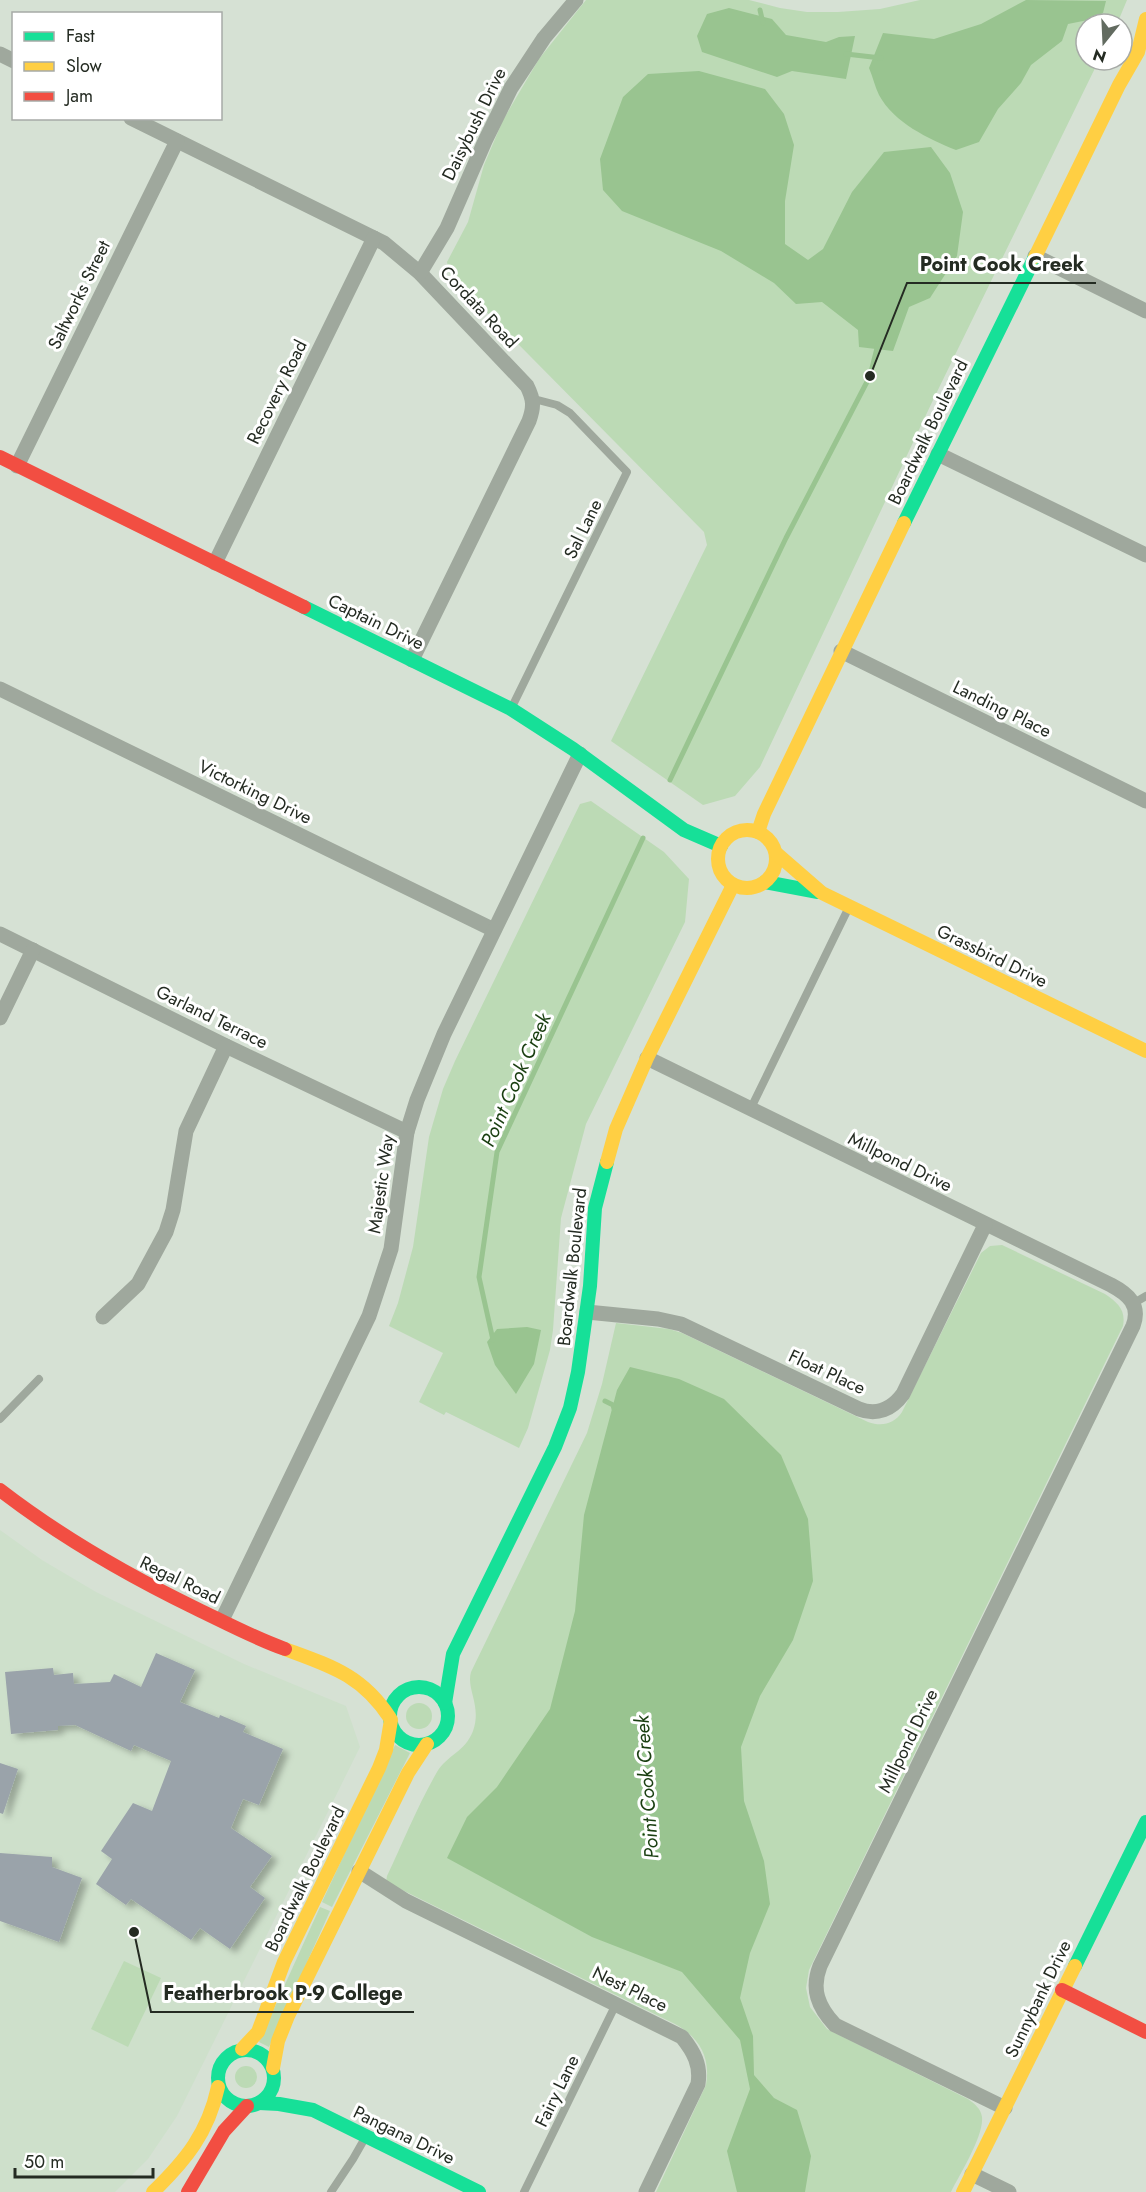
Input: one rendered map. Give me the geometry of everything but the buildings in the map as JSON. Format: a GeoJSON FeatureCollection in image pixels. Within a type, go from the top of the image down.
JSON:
{"type":"FeatureCollection","features":[{"type":"Feature","properties":{"kind":"street","name":"Daisybush Drive"},"geometry":{"type":"LineString","coordinates":[[420,273],[447,228],[511,88],[544,38],[576,0]]}},
{"type":"Feature","properties":{"kind":"street","name":"Boardwalk Boulevard"},"geometry":{"type":"LineString","coordinates":[[758,832],[764,814],[841,651],[1119,85],[1141,54],[1146,19]]}},
{"type":"Feature","properties":{"kind":"street","name":"Cordata Road"},"geometry":{"type":"LineString","coordinates":[[134,120],[384,243],[420,273],[527,386],[534,399]]}},
{"type":"Feature","properties":{"kind":"street","name":"Saltworks Street"},"geometry":{"type":"LineString","coordinates":[[17,466],[177,141]]}},
{"type":"Feature","properties":{"kind":"street","name":"Recovery Road"},"geometry":{"type":"LineString","coordinates":[[215,563],[374,238]]}},
{"type":"Feature","properties":{"kind":"street"},"geometry":{"type":"LineString","coordinates":[[1035,256],[1145,308]]}},
{"type":"Feature","properties":{"kind":"street"},"geometry":{"type":"LineString","coordinates":[[412,660],[530,421],[534,399]]}},
{"type":"Feature","properties":{"kind":"street"},"geometry":{"type":"LineString","coordinates":[[938,454],[1146,555]]}},
{"type":"Feature","properties":{"kind":"street","name":"Captain Drive"},"geometry":{"type":"LineString","coordinates":[[0,458],[512,709],[580,754],[684,830],[721,846]]}},
{"type":"Feature","properties":{"kind":"street","name":"Landing Place"},"geometry":{"type":"LineString","coordinates":[[841,651],[1146,801]]}},
{"type":"Feature","properties":{"kind":"street","name":"Victorking Drive"},"geometry":{"type":"LineString","coordinates":[[0,689],[494,930]]}},
{"type":"Feature","properties":{"kind":"street","name":"Majestic Way"},"geometry":{"type":"LineString","coordinates":[[222,1620],[359,1339],[376,1298],[391,1249],[407,1132],[429,1066],[580,754]]}},
{"type":"Feature","properties":{"kind":"street"},"geometry":{"type":"LineString","coordinates":[[741,830],[758,832],[772,843],[776,853],[775,869],[765,882],[749,888],[733,885],[719,868],[721,846],[726,839],[741,830]]}},
{"type":"Feature","properties":{"kind":"street","name":"Grassbird Drive"},"geometry":{"type":"LineString","coordinates":[[776,853],[822,892],[1146,1052]]}},
{"type":"Feature","properties":{"kind":"street","name":"Grassbird Drive"},"geometry":{"type":"LineString","coordinates":[[765,882],[822,892]]}},
{"type":"Feature","properties":{"kind":"street","name":"Boardwalk Boulevard"},"geometry":{"type":"LineString","coordinates":[[446,1703],[447,1677],[453,1654],[555,1447],[570,1408],[587,1312],[595,1208],[600,1182],[616,1129],[647,1058],[733,885]]}},
{"type":"Feature","properties":{"kind":"street","name":"Garland Terrace"},"geometry":{"type":"LineString","coordinates":[[0,934],[226,1046],[407,1132]]}},
{"type":"Feature","properties":{"kind":"street"},"geometry":{"type":"LineString","coordinates":[[0,1018],[33,950]]}},
{"type":"Feature","properties":{"kind":"street"},"geometry":{"type":"LineString","coordinates":[[103,1317],[138,1284],[166,1232],[173,1210],[186,1131],[226,1046]]}},
{"type":"Feature","properties":{"kind":"street","name":"Millpond Drive"},"geometry":{"type":"LineString","coordinates":[[647,1058],[1140,1300],[1133,1326],[825,1955],[816,1982],[815,1991],[820,2006],[835,2025],[1005,2108]]}},
{"type":"Feature","properties":{"kind":"street","name":"Float Place"},"geometry":{"type":"LineString","coordinates":[[587,1312],[658,1319],[681,1324],[859,1409],[877,1412],[893,1406],[903,1394],[986,1225]]}},
{"type":"Feature","properties":{"kind":"street","name":"Regal Road"},"geometry":{"type":"LineString","coordinates":[[0,1490],[34,1517],[104,1562],[256,1638],[317,1662],[357,1681],[410,1689]]}},
{"type":"Feature","properties":{"kind":"street","name":"Boardwalk Boulevard"},"geometry":{"type":"LineString","coordinates":[[410,1689],[453,1654]]}},
{"type":"Feature","properties":{"kind":"street","name":"Regal Road"},"geometry":{"type":"LineString","coordinates":[[357,1681],[378,1700],[390,1719]]}},
{"type":"Feature","properties":{"kind":"street"},"geometry":{"type":"LineString","coordinates":[[422,1687],[431,1690],[440,1695],[446,1703],[448,1720],[446,1728],[435,1741],[427,1744],[408,1743],[394,1730],[390,1719],[395,1701],[410,1689],[422,1687]]}},
{"type":"Feature","properties":{"kind":"street","name":"Boardwalk Boulevard"},"geometry":{"type":"LineString","coordinates":[[242,2049],[258,2032],[284,1962],[379,1768],[386,1750],[390,1719]]}},
{"type":"Feature","properties":{"kind":"street"},"geometry":{"type":"LineString","coordinates":[[188,2192],[224,2131],[253,2105],[266,2098],[272,2090],[278,2041],[288,2016],[408,1773],[427,1744]]}},
{"type":"Feature","properties":{"kind":"street","name":"Sunnybank Drive"},"geometry":{"type":"LineString","coordinates":[[963,2192],[1146,1822]]}},
{"type":"Feature","properties":{"kind":"street","name":"Nest Place"},"geometry":{"type":"LineString","coordinates":[[357,1876],[682,2037],[696,2056],[698,2084],[646,2192]]}},
{"type":"Feature","properties":{"kind":"street"},"geometry":{"type":"LineString","coordinates":[[1062,1990],[1146,2032]]}},
{"type":"Feature","properties":{"kind":"street"},"geometry":{"type":"LineString","coordinates":[[153,2192],[195,2147],[210,2119],[218,2087],[218,2071],[226,2056],[242,2049],[260,2053],[268,2060],[273,2070]]}},
{"type":"Feature","properties":{"kind":"street","name":"Pangana Drive"},"geometry":{"type":"LineString","coordinates":[[273,2070],[291,2091],[313,2110],[479,2192]]}},
{"type":"Feature","properties":{"kind":"street"},"geometry":{"type":"LineString","coordinates":[[218,2087],[229,2101],[253,2105]]}},
{"type":"Feature","properties":{"kind":"street","name":"Pangana Drive"},"geometry":{"type":"LineString","coordinates":[[253,2105],[279,2104],[313,2110]]}},
{"type":"Feature","properties":{"kind":"street"},"geometry":{"type":"LineString","coordinates":[[972,2174],[1010,2192]]}},
{"type":"Feature","properties":{"kind":"lane","name":"Sal Lane"},"geometry":{"type":"LineString","coordinates":[[512,709],[627,472],[570,413],[557,405],[534,399]]}},
{"type":"Feature","properties":{"kind":"lane"},"geometry":{"type":"LineString","coordinates":[[750,1110],[849,906]]}},
{"type":"Feature","properties":{"kind":"lane"},"geometry":{"type":"LineString","coordinates":[[0,1419],[39,1379]]}},
{"type":"Feature","properties":{"kind":"lane","name":"Fairy Lane"},"geometry":{"type":"LineString","coordinates":[[524,2192],[616,2004]]}},
{"type":"Feature","properties":{"kind":"lane"},"geometry":{"type":"LineString","coordinates":[[331,2192],[354,2159],[365,2136]]}},
{"type":"Feature","properties":{"kind":"shaded area"},"geometry":{"type":"Polygon","coordinates":[[[586,0],[749,0],[807,12],[838,12],[880,9],[920,0],[1127,0],[1122,12],[1074,12],[1074,72],[1093,72],[934,398],[760,767],[735,796],[703,805],[611,741],[707,545],[704,532],[450,275],[447,262],[468,222],[484,165],[503,120],[539,59],[586,0]]]}},
{"type":"Feature","properties":{"kind":"shaded area"},"geometry":{"type":"Polygon","coordinates":[[[591,801],[664,852],[689,879],[685,922],[586,1124],[561,1218],[550,1350],[528,1428],[519,1448],[446,1412],[444,1415],[419,1402],[443,1353],[389,1326],[398,1303],[413,1247],[429,1137],[443,1089],[580,804],[591,801]]]}},
{"type":"Feature","properties":{"kind":"shaded area"},"geometry":{"type":"Polygon","coordinates":[[[1002,1245],[1105,1294],[1120,1307],[1124,1320],[1123,1326],[809,1970],[806,1988],[810,2007],[827,2029],[973,2103],[979,2109],[982,2117],[979,2134],[971,2155],[951,2192],[656,2192],[706,2085],[707,2065],[697,2042],[675,2024],[386,1882],[387,1876],[437,1772],[461,1749],[473,1731],[476,1714],[470,1685],[471,1672],[587,1433],[602,1384],[616,1323],[669,1329],[682,1333],[868,1422],[887,1423],[902,1412],[981,1253],[990,1246],[1002,1245]]]}},
{"type":"Feature","properties":{"kind":"shaded area"},"geometry":{"type":"Polygon","coordinates":[[[0,1530],[42,1560],[96,1592],[244,1664],[346,1706],[360,1747],[177,2116],[148,2159],[115,2192],[0,2192],[0,1530]]]}},
{"type":"Feature","properties":{"kind":"shaded area"},"geometry":{"type":"Polygon","coordinates":[[[419,1703],[428,1707],[432,1716],[428,1725],[419,1729],[410,1725],[406,1716],[410,1707],[419,1703]]]}},
{"type":"Feature","properties":{"kind":"shaded area"},"geometry":{"type":"Polygon","coordinates":[[[395,1745],[410,1753],[332,1907],[322,1902],[395,1745]]]}},
{"type":"Feature","properties":{"kind":"shaded area"},"geometry":{"type":"Polygon","coordinates":[[[320,1907],[330,1911],[269,2047],[259,2042],[320,1907]]]}},
{"type":"Feature","properties":{"kind":"shaded area"},"geometry":{"type":"Polygon","coordinates":[[[124,1961],[161,1978],[128,2047],[91,2029],[124,1961]]]}},
{"type":"Feature","properties":{"kind":"shaded area"},"geometry":{"type":"Polygon","coordinates":[[[246,2066],[254,2069],[257,2077],[254,2085],[246,2088],[238,2085],[235,2077],[238,2069],[246,2066]]]}},
{"type":"Feature","properties":{"kind":"water"},"geometry":{"type":"Polygon","coordinates":[[[1026,0],[1106,1],[1103,12],[1074,12],[1074,23],[1068,24],[1062,41],[1031,65],[1021,83],[998,109],[979,142],[956,150],[913,129],[894,114],[878,92],[869,68],[883,33],[934,39],[981,24],[1026,0]]]}},
{"type":"Feature","properties":{"kind":"water"},"geometry":{"type":"Polygon","coordinates":[[[729,8],[772,19],[786,35],[826,42],[839,37],[855,36],[846,79],[792,71],[777,77],[702,52],[697,36],[707,14],[729,8]]]}},
{"type":"Feature","properties":{"kind":"water"},"geometry":{"type":"Polygon","coordinates":[[[699,71],[765,89],[784,114],[794,145],[785,201],[785,244],[808,260],[823,249],[852,192],[884,152],[931,147],[950,173],[963,212],[957,256],[930,298],[909,307],[893,351],[859,347],[858,330],[822,302],[796,304],[774,283],[721,251],[622,211],[603,190],[600,159],[623,97],[648,74],[699,71]]]}},
{"type":"Feature","properties":{"kind":"water"},"geometry":{"type":"Polygon","coordinates":[[[527,1327],[541,1330],[534,1364],[516,1394],[495,1365],[487,1342],[497,1329],[527,1327]]]}},
{"type":"Feature","properties":{"kind":"water"},"geometry":{"type":"Polygon","coordinates":[[[630,1367],[679,1379],[724,1399],[781,1455],[808,1519],[813,1581],[793,1640],[760,1696],[741,1747],[744,1801],[764,1861],[770,1904],[750,1953],[740,1998],[753,2036],[754,2075],[774,2098],[797,2110],[811,2156],[805,2192],[737,2192],[727,2151],[750,2089],[740,2040],[682,1972],[592,1937],[447,1858],[467,1817],[497,1787],[550,1709],[575,1611],[584,1515],[617,1390],[630,1367]]]}},
{"type":"Feature","properties":{"kind":"waterway","name":"Point Cook Creek"},"geometry":{"type":"LineString","coordinates":[[760,10],[763,23]]}},
{"type":"Feature","properties":{"kind":"waterway","name":"Point Cook Creek"},"geometry":{"type":"LineString","coordinates":[[846,54],[881,58]]}},
{"type":"Feature","properties":{"kind":"waterway","name":"Point Cook Creek"},"geometry":{"type":"LineString","coordinates":[[670,780],[786,538],[870,376],[878,344]]}},
{"type":"Feature","properties":{"kind":"waterway","name":"Point Cook Creek"},"geometry":{"type":"LineString","coordinates":[[493,1340],[479,1277],[497,1152],[643,838]]}},
{"type":"Feature","properties":{"kind":"waterway","name":"Point Cook Creek"},"geometry":{"type":"LineString","coordinates":[[605,1401],[613,1405],[614,1409]]}},
{"type":"Feature","properties":{"kind":"traffic: fast"},"geometry":{"type":"LineString","coordinates":[[904,523],[1035,257]]}},
{"type":"Feature","properties":{"kind":"traffic: fast"},"geometry":{"type":"LineString","coordinates":[[304,607],[511,709],[573,749],[684,830],[721,846]]}},
{"type":"Feature","properties":{"kind":"traffic: fast"},"geometry":{"type":"LineString","coordinates":[[765,882],[818,892]]}},
{"type":"Feature","properties":{"kind":"traffic: fast"},"geometry":{"type":"LineString","coordinates":[[445,1703],[453,1654],[555,1447],[570,1408],[578,1372],[590,1286],[595,1208],[607,1162]]}},
{"type":"Feature","properties":{"kind":"traffic: fast"},"geometry":{"type":"LineString","coordinates":[[419,1687],[430,1689],[443,1700],[448,1716],[446,1727],[435,1740],[419,1745],[408,1743],[395,1732],[390,1716],[392,1705],[403,1692],[419,1687]]}},
{"type":"Feature","properties":{"kind":"traffic: fast"},"geometry":{"type":"LineString","coordinates":[[1075,1966],[1146,1822]]}},
{"type":"Feature","properties":{"kind":"traffic: fast"},"geometry":{"type":"LineString","coordinates":[[240,2050],[252,2050],[262,2054],[270,2062],[274,2078],[270,2094],[262,2102],[252,2106],[240,2106],[230,2102],[222,2094],[218,2084],[218,2072],[222,2062],[230,2054],[240,2050]]}},
{"type":"Feature","properties":{"kind":"traffic: fast"},"geometry":{"type":"LineString","coordinates":[[259,2103],[313,2110],[479,2192]]}},
{"type":"Feature","properties":{"kind":"traffic: slow"},"geometry":{"type":"LineString","coordinates":[[1035,257],[1119,85],[1138,52],[1146,19]]}},
{"type":"Feature","properties":{"kind":"traffic: slow"},"geometry":{"type":"LineString","coordinates":[[758,832],[764,814],[904,523]]}},
{"type":"Feature","properties":{"kind":"traffic: slow"},"geometry":{"type":"LineString","coordinates":[[741,830],[753,830],[768,838],[776,853],[776,859],[776,865],[768,880],[753,888],[741,888],[726,880],[718,865],[718,853],[726,838],[741,830]]}},
{"type":"Feature","properties":{"kind":"traffic: slow"},"geometry":{"type":"LineString","coordinates":[[776,853],[822,893],[1146,1051]]}},
{"type":"Feature","properties":{"kind":"traffic: slow"},"geometry":{"type":"LineString","coordinates":[[607,1162],[616,1129],[647,1058],[733,885]]}},
{"type":"Feature","properties":{"kind":"traffic: slow"},"geometry":{"type":"LineString","coordinates":[[285,1649],[331,1667],[357,1682],[368,1691],[390,1718]]}},
{"type":"Feature","properties":{"kind":"traffic: slow"},"geometry":{"type":"LineString","coordinates":[[242,2049],[258,2032],[284,1962],[379,1768],[386,1750],[391,1720]]}},
{"type":"Feature","properties":{"kind":"traffic: slow"},"geometry":{"type":"LineString","coordinates":[[273,2068],[278,2041],[288,2016],[408,1773],[427,1744]]}},
{"type":"Feature","properties":{"kind":"traffic: slow"},"geometry":{"type":"LineString","coordinates":[[963,2192],[1075,1966]]}},
{"type":"Feature","properties":{"kind":"traffic: slow"},"geometry":{"type":"LineString","coordinates":[[153,2192],[176,2169],[194,2145],[208,2118],[218,2087]]}},
{"type":"Feature","properties":{"kind":"traffic: jam"},"geometry":{"type":"LineString","coordinates":[[0,457],[304,607]]}},
{"type":"Feature","properties":{"kind":"traffic: jam"},"geometry":{"type":"LineString","coordinates":[[0,1490],[47,1524],[120,1569],[229,1625],[285,1649]]}},
{"type":"Feature","properties":{"kind":"traffic: jam"},"geometry":{"type":"LineString","coordinates":[[1062,1990],[1146,2032]]}},
{"type":"Feature","properties":{"kind":"traffic: jam"},"geometry":{"type":"LineString","coordinates":[[188,2192],[224,2131],[247,2106]]}},
{"type":"Feature","properties":{"kind":"place","name":"Point Cook Creek"},"geometry":{"type":"Point","coordinates":[870,376]}},
{"type":"Feature","properties":{"kind":"place","name":"Featherbrook P-9 College"},"geometry":{"type":"Point","coordinates":[134,1932]}}]}
